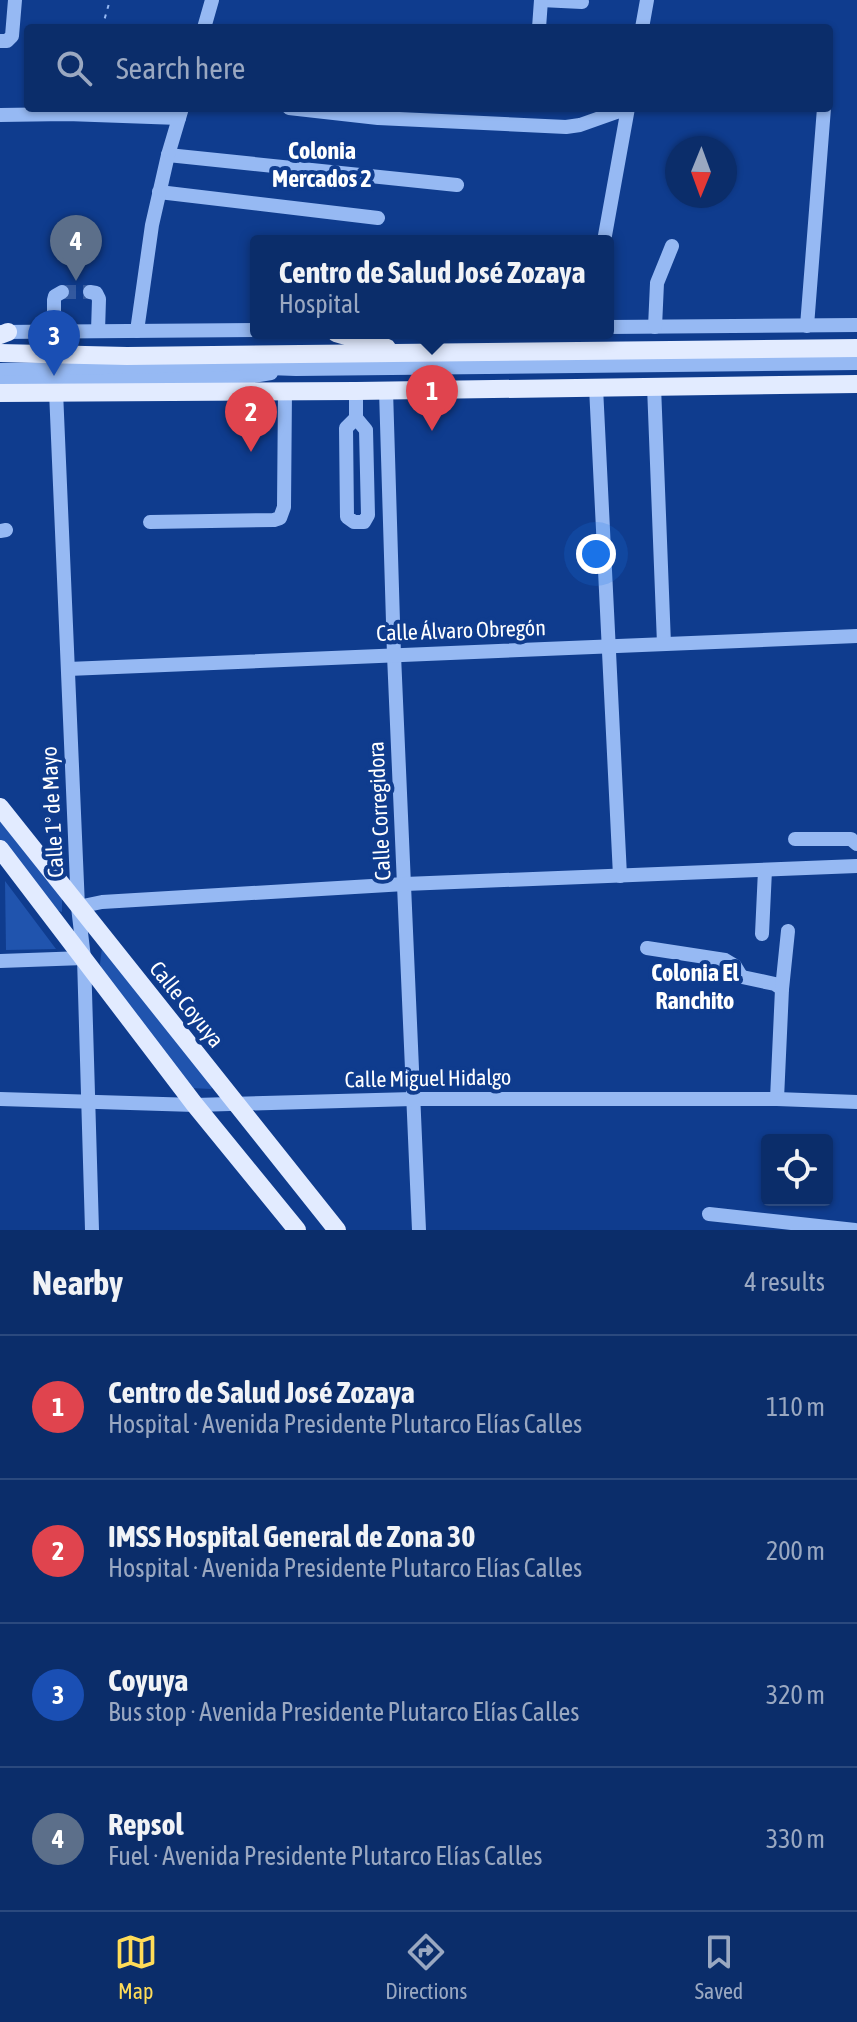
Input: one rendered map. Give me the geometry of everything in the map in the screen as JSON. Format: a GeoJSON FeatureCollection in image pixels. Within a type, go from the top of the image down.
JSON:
{"type":"FeatureCollection","features":[{"type":"Feature","properties":{"kind":"main road"},"geometry":{"type":"LineString","coordinates":[[357,339],[405,353]]}},
{"type":"Feature","properties":{"kind":"main road"},"geometry":{"type":"LineString","coordinates":[[0,353],[127,356],[857,348]]}},
{"type":"Feature","properties":{"kind":"main road"},"geometry":{"type":"LineString","coordinates":[[0,393],[857,384]]}},
{"type":"Feature","properties":{"kind":"main road","name":"Calle Coyuya"},"geometry":{"type":"LineString","coordinates":[[0,807],[337,1230]]}},
{"type":"Feature","properties":{"kind":"main road"},"geometry":{"type":"LineString","coordinates":[[0,849],[195,1105],[297,1230]]}},
{"type":"Feature","properties":{"kind":"street"},"geometry":{"type":"LineString","coordinates":[[0,41],[7,41],[12,36],[15,0]]}},
{"type":"Feature","properties":{"kind":"street"},"geometry":{"type":"LineString","coordinates":[[205,24],[212,0]]}},
{"type":"Feature","properties":{"kind":"street"},"geometry":{"type":"LineString","coordinates":[[539,24],[541,0],[582,2]]}},
{"type":"Feature","properties":{"kind":"street"},"geometry":{"type":"LineString","coordinates":[[643,24],[647,0]]}},
{"type":"Feature","properties":{"kind":"street"},"geometry":{"type":"LineString","coordinates":[[325,112],[378,118],[566,127],[617,112]]}},
{"type":"Feature","properties":{"kind":"street"},"geometry":{"type":"LineString","coordinates":[[605,235],[627,112]]}},
{"type":"Feature","properties":{"kind":"street"},"geometry":{"type":"LineString","coordinates":[[807,326],[824,112]]}},
{"type":"Feature","properties":{"kind":"street"},"geometry":{"type":"LineString","coordinates":[[0,115],[180,113],[152,225],[137,331]]}},
{"type":"Feature","properties":{"kind":"street"},"geometry":{"type":"LineString","coordinates":[[168,155],[457,185]]}},
{"type":"Feature","properties":{"kind":"street"},"geometry":{"type":"LineString","coordinates":[[159,192],[378,218]]}},
{"type":"Feature","properties":{"kind":"street"},"geometry":{"type":"LineString","coordinates":[[655,327],[657,283],[672,246]]}},
{"type":"Feature","properties":{"kind":"street"},"geometry":{"type":"LineString","coordinates":[[54,332],[54,300],[62,292]]}},
{"type":"Feature","properties":{"kind":"street"},"geometry":{"type":"LineString","coordinates":[[90,292],[96,293],[99,299],[98,331]]}},
{"type":"Feature","properties":{"kind":"street"},"geometry":{"type":"LineString","coordinates":[[614,327],[857,325]]}},
{"type":"Feature","properties":{"kind":"street"},"geometry":{"type":"LineString","coordinates":[[3,333],[250,330]]}},
{"type":"Feature","properties":{"kind":"street"},"geometry":{"type":"LineString","coordinates":[[0,370],[857,363]]}},
{"type":"Feature","properties":{"kind":"street"},"geometry":{"type":"LineString","coordinates":[[0,383],[211,379],[296,369]]}},
{"type":"Feature","properties":{"kind":"street"},"geometry":{"type":"LineString","coordinates":[[654,386],[664,644]]}},
{"type":"Feature","properties":{"kind":"street"},"geometry":{"type":"LineString","coordinates":[[596,387],[620,876]]}},
{"type":"Feature","properties":{"kind":"street"},"geometry":{"type":"LineString","coordinates":[[150,522],[280,518],[284,507],[285,390]]}},
{"type":"Feature","properties":{"kind":"street","name":"Calle Corregidora"},"geometry":{"type":"LineString","coordinates":[[386,390],[394,655],[419,1230]]}},
{"type":"Feature","properties":{"kind":"street","name":"Calle 1º de Mayo"},"geometry":{"type":"LineString","coordinates":[[56,391],[78,907],[84,958],[92,1230]]}},
{"type":"Feature","properties":{"kind":"street"},"geometry":{"type":"LineString","coordinates":[[356,391],[356,418],[366,430],[368,515],[364,522],[354,522],[347,517],[346,428],[356,418]]}},
{"type":"Feature","properties":{"kind":"street","name":"Calle Álvaro Obregón"},"geometry":{"type":"LineString","coordinates":[[68,669],[857,636]]}},
{"type":"Feature","properties":{"kind":"street"},"geometry":{"type":"LineString","coordinates":[[78,907],[102,902],[405,884],[857,866],[857,846],[851,839],[795,839]]}},
{"type":"Feature","properties":{"kind":"street"},"geometry":{"type":"LineString","coordinates":[[762,934],[765,870]]}},
{"type":"Feature","properties":{"kind":"street"},"geometry":{"type":"LineString","coordinates":[[777,1099],[788,931]]}},
{"type":"Feature","properties":{"kind":"street"},"geometry":{"type":"LineString","coordinates":[[647,948],[725,960],[735,966],[741,976]]}},
{"type":"Feature","properties":{"kind":"street"},"geometry":{"type":"LineString","coordinates":[[0,961],[84,958]]}},
{"type":"Feature","properties":{"kind":"street"},"geometry":{"type":"LineString","coordinates":[[714,971],[775,984],[782,989]]}},
{"type":"Feature","properties":{"kind":"street","name":"Calle Miguel Hidalgo"},"geometry":{"type":"LineString","coordinates":[[0,1099],[195,1105],[413,1099],[777,1099],[857,1102]]}},
{"type":"Feature","properties":{"kind":"street"},"geometry":{"type":"LineString","coordinates":[[709,1214],[736,1224],[855,1230]]}},
{"type":"Feature","properties":{"kind":"path"},"geometry":{"type":"LineString","coordinates":[[103,24],[110,0]]}},
{"type":"Feature","properties":{"kind":"shaded area"},"geometry":{"type":"Polygon","coordinates":[[[0,821],[62,898],[62,912],[56,910],[0,840],[0,821]]]}},
{"type":"Feature","properties":{"kind":"shaded area"},"geometry":{"type":"Polygon","coordinates":[[[5,881],[56,949],[6,950],[5,881]]]}},
{"type":"Feature","properties":{"kind":"shaded area"},"geometry":{"type":"Polygon","coordinates":[[[102,948],[213,1086],[211,1089],[191,1088],[102,971],[102,948]]]}},
{"type":"Feature","properties":{"kind":"tunnel"},"geometry":{"type":"LineString","coordinates":[[62,292],[90,292]]}},
{"type":"Feature","properties":{"kind":"place","name":"Repsol"},"geometry":{"type":"Point","coordinates":[76,281]}},
{"type":"Feature","properties":{"kind":"place","name":"Coyuya"},"geometry":{"type":"Point","coordinates":[54,376]}},
{"type":"Feature","properties":{"kind":"place","name":"Centro de Salud José Zozaya"},"geometry":{"type":"Point","coordinates":[432,431]}},
{"type":"Feature","properties":{"kind":"place","name":"IMSS Hospital General de Zona 30"},"geometry":{"type":"Point","coordinates":[251,452]}},
{"type":"Feature","properties":{"kind":"district","name":"Colonia Mercados 2"},"geometry":{"type":"Point","coordinates":[322,165]}},
{"type":"Feature","properties":{"kind":"district","name":"Colonia El Ranchito"},"geometry":{"type":"Point","coordinates":[695,987]}}]}
